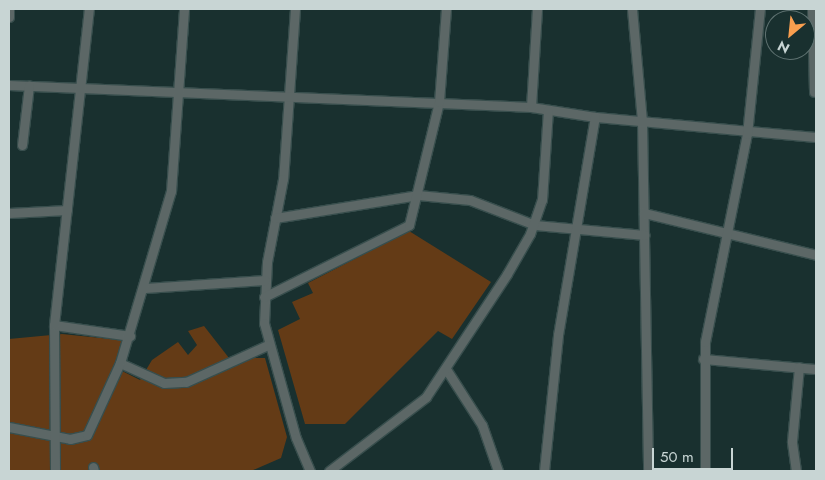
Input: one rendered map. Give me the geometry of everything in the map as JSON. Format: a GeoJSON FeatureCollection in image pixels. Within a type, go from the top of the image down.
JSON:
{"type":"FeatureCollection","features":[{"type":"Feature","properties":{"kind":"street"},"geometry":{"type":"LineString","coordinates":[[9,9],[9,17]]}},
{"type":"Feature","properties":{"kind":"street"},"geometry":{"type":"LineString","coordinates":[[55,471],[54,325],[82,88],[89,9]]}},
{"type":"Feature","properties":{"kind":"street"},"geometry":{"type":"LineString","coordinates":[[9,427],[70,439],[87,435],[120,363],[145,288],[171,191],[174,94],[184,9]]}},
{"type":"Feature","properties":{"kind":"street"},"geometry":{"type":"LineString","coordinates":[[295,9],[290,100],[264,296],[268,345],[296,438],[310,471]]}},
{"type":"Feature","properties":{"kind":"street"},"geometry":{"type":"LineString","coordinates":[[264,296],[404,229],[418,195],[438,102],[446,9]]}},
{"type":"Feature","properties":{"kind":"street"},"geometry":{"type":"LineString","coordinates":[[531,107],[537,9]]}},
{"type":"Feature","properties":{"kind":"street"},"geometry":{"type":"LineString","coordinates":[[632,9],[642,121],[648,471]]}},
{"type":"Feature","properties":{"kind":"street"},"geometry":{"type":"LineString","coordinates":[[706,471],[703,359],[729,234],[747,134],[760,9]]}},
{"type":"Feature","properties":{"kind":"street"},"geometry":{"type":"LineString","coordinates":[[812,9],[814,92]]}},
{"type":"Feature","properties":{"kind":"street"},"geometry":{"type":"LineString","coordinates":[[9,85],[290,100],[438,102],[531,107],[595,117],[747,134],[816,137]]}},
{"type":"Feature","properties":{"kind":"street"},"geometry":{"type":"LineString","coordinates":[[22,145],[29,85]]}},
{"type":"Feature","properties":{"kind":"street"},"geometry":{"type":"LineString","coordinates":[[330,471],[418,406],[446,369],[534,224],[542,200],[548,110]]}},
{"type":"Feature","properties":{"kind":"street"},"geometry":{"type":"LineString","coordinates":[[544,471],[547,415],[574,231],[595,117]]}},
{"type":"Feature","properties":{"kind":"street"},"geometry":{"type":"LineString","coordinates":[[275,218],[418,195],[470,200],[534,224],[574,231],[645,235]]}},
{"type":"Feature","properties":{"kind":"street"},"geometry":{"type":"LineString","coordinates":[[9,213],[67,210]]}},
{"type":"Feature","properties":{"kind":"street"},"geometry":{"type":"LineString","coordinates":[[644,213],[816,255]]}},
{"type":"Feature","properties":{"kind":"street"},"geometry":{"type":"LineString","coordinates":[[145,288],[265,280]]}},
{"type":"Feature","properties":{"kind":"street"},"geometry":{"type":"LineString","coordinates":[[54,325],[130,336]]}},
{"type":"Feature","properties":{"kind":"street"},"geometry":{"type":"LineString","coordinates":[[120,363],[149,379],[186,382],[268,345]]}},
{"type":"Feature","properties":{"kind":"street"},"geometry":{"type":"LineString","coordinates":[[703,359],[816,369]]}},
{"type":"Feature","properties":{"kind":"street"},"geometry":{"type":"LineString","coordinates":[[796,471],[792,441],[799,367]]}},
{"type":"Feature","properties":{"kind":"street"},"geometry":{"type":"LineString","coordinates":[[446,369],[482,425],[498,471]]}},
{"type":"Feature","properties":{"kind":"shaded area"},"geometry":{"type":"Polygon","coordinates":[[[409,231],[491,282],[452,339],[438,331],[345,424],[305,424],[278,330],[300,319],[292,302],[313,293],[308,283],[409,231]]]}},
{"type":"Feature","properties":{"kind":"shaded area"},"geometry":{"type":"Polygon","coordinates":[[[204,326],[229,358],[265,358],[287,437],[281,458],[251,471],[9,471],[9,339],[62,334],[130,341],[120,370],[140,380],[152,360],[178,342],[188,355],[197,345],[188,331],[204,326]]]}}]}
